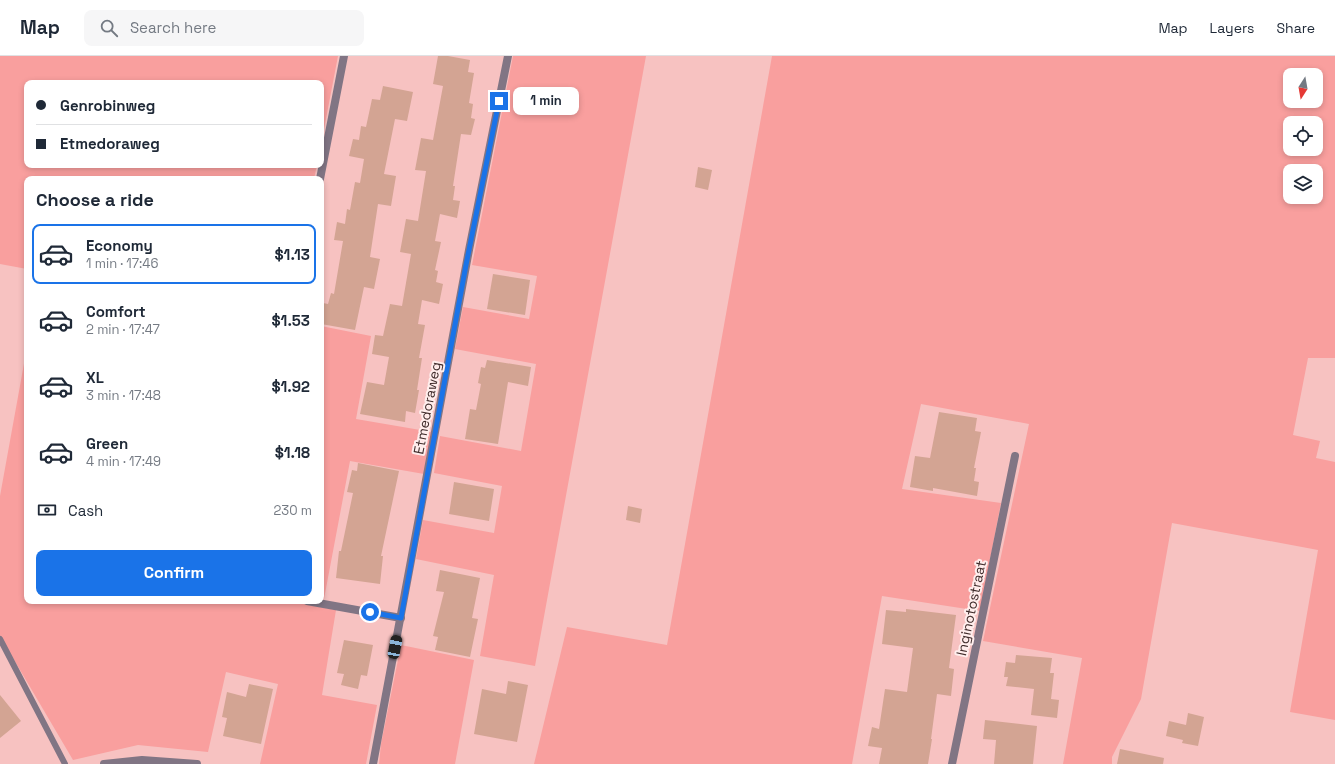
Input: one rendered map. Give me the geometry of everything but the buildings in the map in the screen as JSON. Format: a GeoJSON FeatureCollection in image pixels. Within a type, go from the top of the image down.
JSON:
{"type":"FeatureCollection","features":[{"type":"Feature","properties":{"kind":"street"},"geometry":{"type":"LineString","coordinates":[[324,158],[344,56]]}},
{"type":"Feature","properties":{"kind":"street","name":"Etmedoraweg"},"geometry":{"type":"LineString","coordinates":[[373,764],[466,265],[508,56]]}},
{"type":"Feature","properties":{"kind":"street","name":"Inginotostraat"},"geometry":{"type":"LineString","coordinates":[[952,764],[1015,456]]}},
{"type":"Feature","properties":{"kind":"street"},"geometry":{"type":"LineString","coordinates":[[324,604],[401,618]]}},
{"type":"Feature","properties":{"kind":"street"},"geometry":{"type":"LineString","coordinates":[[104,764],[142,760],[192,764]]}},
{"type":"Feature","properties":{"kind":"lane"},"geometry":{"type":"LineString","coordinates":[[0,640],[65,764]]}},
{"type":"Feature","properties":{"kind":"shaded area"},"geometry":{"type":"Polygon","coordinates":[[[0,56],[338,56],[324,129],[324,80],[24,80],[24,168],[316,168],[315,176],[24,176],[24,268],[0,264],[0,56]]]}},
{"type":"Feature","properties":{"kind":"shaded area"},"geometry":{"type":"Polygon","coordinates":[[[513,56],[646,56],[535,666],[480,656],[494,575],[416,559],[423,520],[494,533],[502,486],[434,473],[440,436],[521,451],[536,364],[455,349],[463,307],[529,319],[537,276],[472,265],[513,56]]]}},
{"type":"Feature","properties":{"kind":"shaded area"},"geometry":{"type":"Polygon","coordinates":[[[772,56],[1335,56],[1335,358],[1308,358],[1293,435],[1320,441],[1316,458],[1335,462],[1335,720],[1290,712],[1318,550],[1172,523],[1141,699],[1112,757],[1112,764],[1063,764],[1082,658],[983,641],[1029,424],[921,404],[902,489],[1001,503],[980,611],[882,596],[852,764],[534,764],[567,627],[667,645],[772,56]]]}},
{"type":"Feature","properties":{"kind":"shaded area"},"geometry":{"type":"Polygon","coordinates":[[[324,327],[371,336],[356,419],[432,432],[424,474],[350,461],[324,599],[324,327]]]}},
{"type":"Feature","properties":{"kind":"shaded area"},"geometry":{"type":"Polygon","coordinates":[[[24,364],[24,604],[303,604],[336,610],[322,695],[377,705],[366,764],[260,764],[278,684],[226,672],[208,752],[138,745],[73,760],[0,636],[0,496],[24,364]]]}},
{"type":"Feature","properties":{"kind":"shaded area"},"geometry":{"type":"Polygon","coordinates":[[[401,645],[474,660],[455,764],[379,764],[381,744],[401,645]]]}},
{"type":"Feature","properties":{"kind":"route"},"geometry":{"type":"LineString","coordinates":[[370,612],[401,618],[466,265],[499,101]]}}]}
